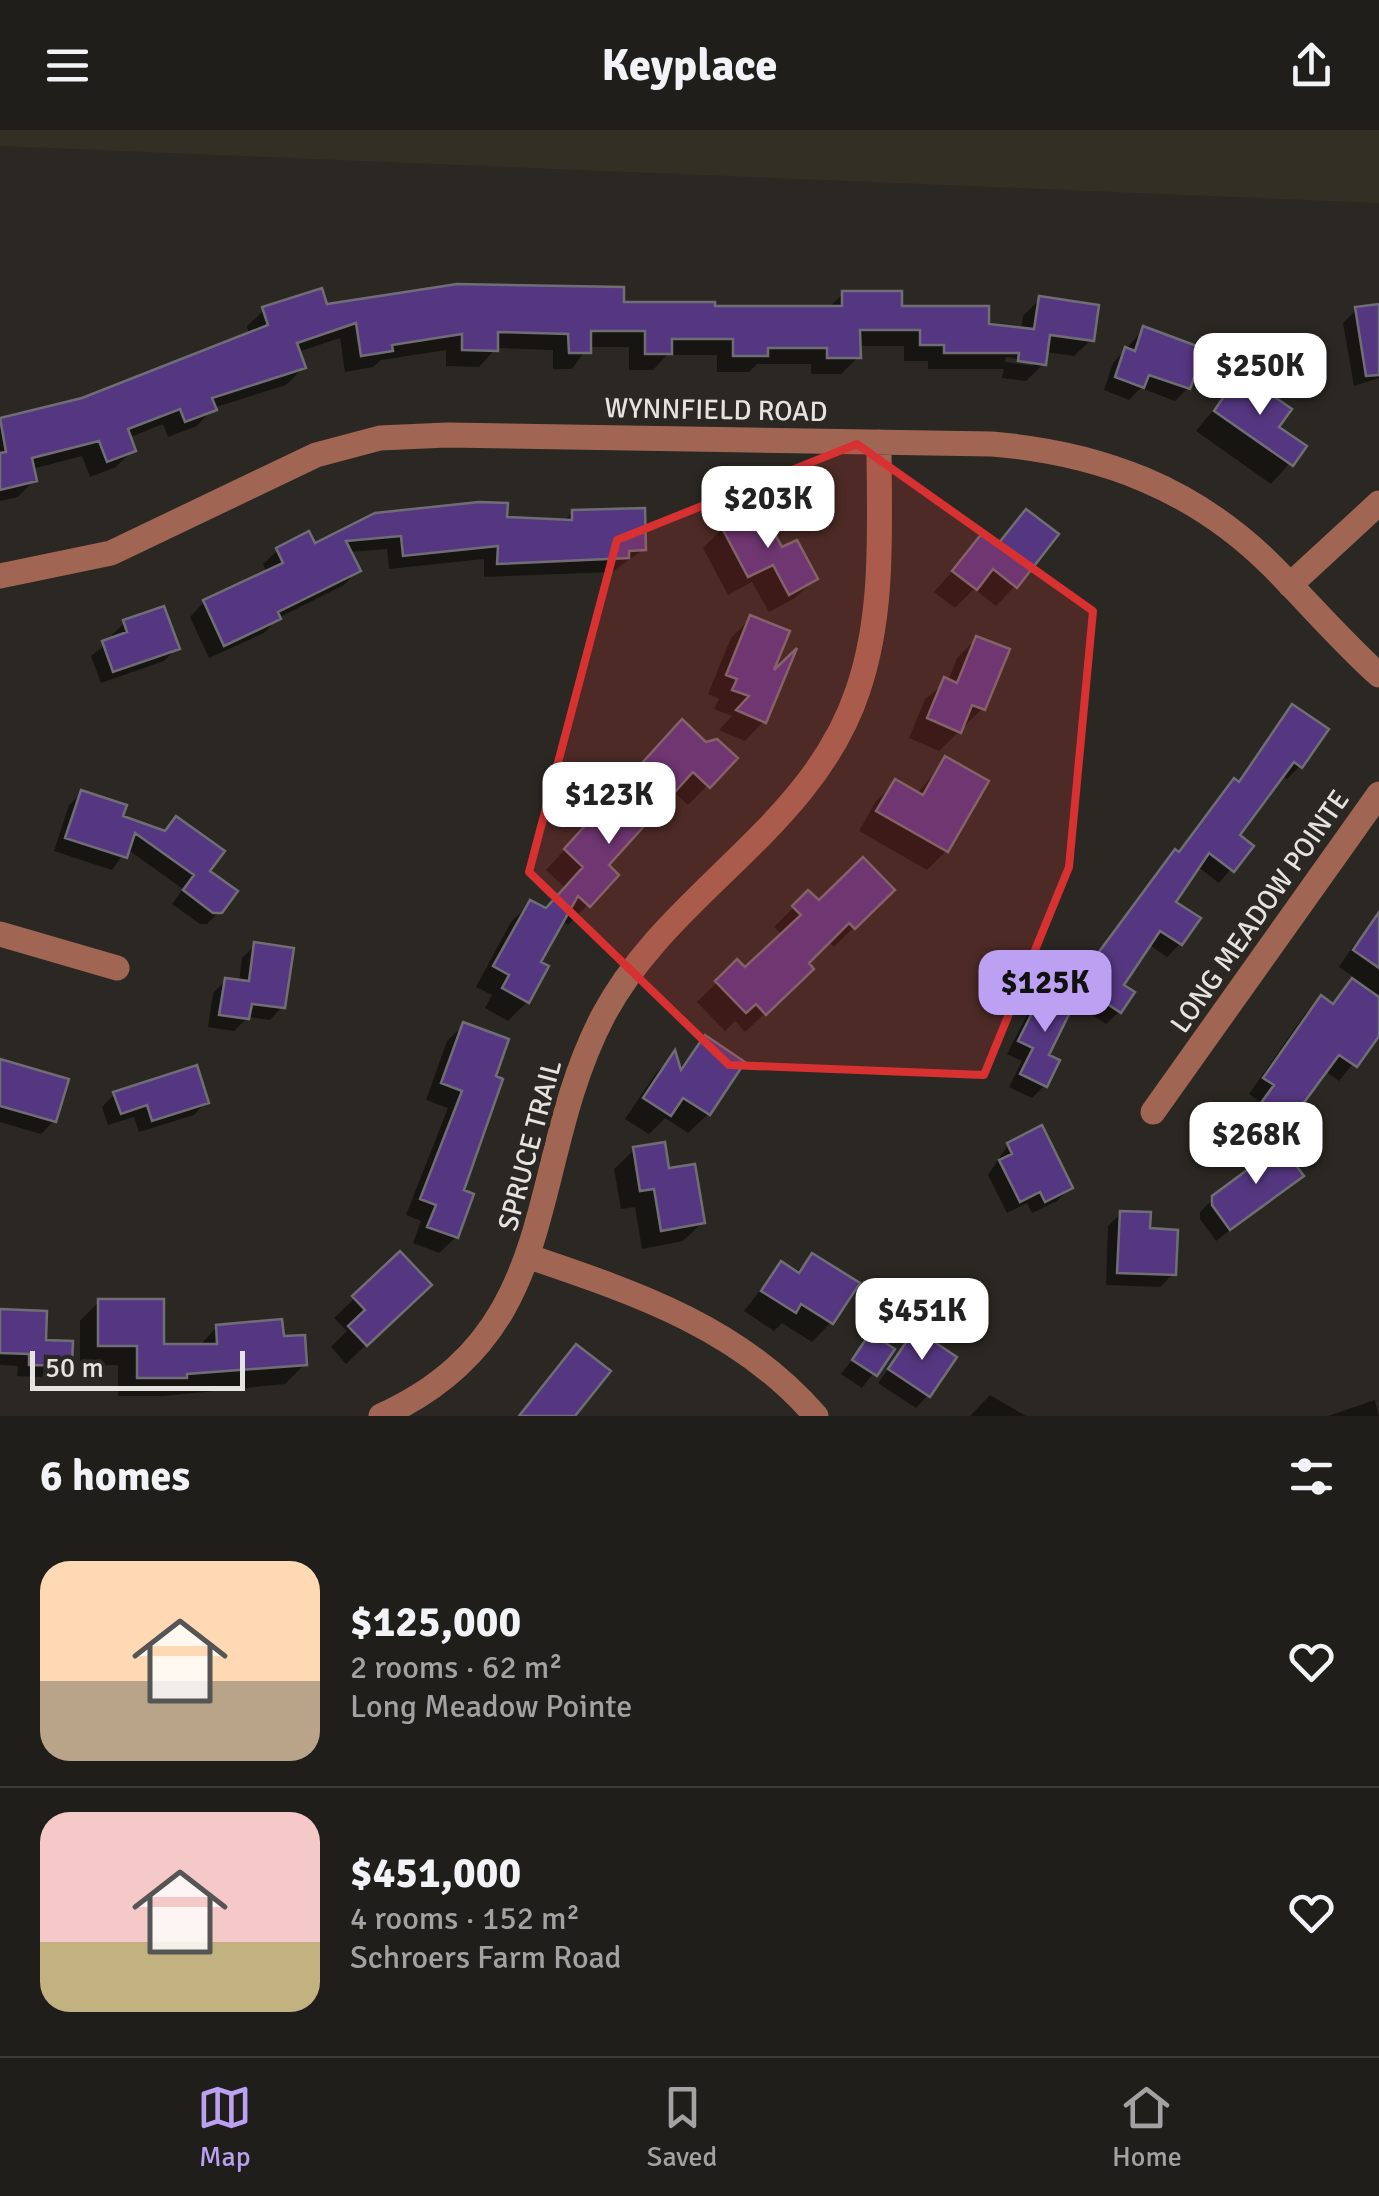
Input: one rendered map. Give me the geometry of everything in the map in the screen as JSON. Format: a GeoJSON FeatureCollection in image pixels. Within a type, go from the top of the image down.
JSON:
{"type":"FeatureCollection","features":[{"type":"Feature","properties":{"kind":"street","name":"WYNNFIELD ROAD"},"geometry":{"type":"LineString","coordinates":[[0,576],[112,553],[316,454],[380,438],[448,434],[1055,449],[1117,466],[1174,491],[1225,524],[1379,675]]}},
{"type":"Feature","properties":{"kind":"street","name":"SPRUCE TRAIL"},"geometry":{"type":"LineString","coordinates":[[381,1416],[448,1378],[486,1338],[517,1288],[530,1258],[561,1123],[579,1067],[605,1013],[638,964],[765,836],[835,744],[858,691],[879,578],[879,442]]}},
{"type":"Feature","properties":{"kind":"street"},"geometry":{"type":"LineString","coordinates":[[1290,586],[1379,504]]}},
{"type":"Feature","properties":{"kind":"street","name":"LONG MEADOW POINTE"},"geometry":{"type":"LineString","coordinates":[[1152,1112],[1379,794]]}},
{"type":"Feature","properties":{"kind":"street"},"geometry":{"type":"LineString","coordinates":[[0,934],[116,968]]}},
{"type":"Feature","properties":{"kind":"street"},"geometry":{"type":"LineString","coordinates":[[530,1258],[670,1306],[768,1368],[816,1416]]}},
{"type":"Feature","properties":{"kind":"highlighted area"},"geometry":{"type":"Polygon","coordinates":[[[857,444],[1093,611],[1069,867],[984,1075],[729,1065],[529,872],[617,540],[857,444]]]}},
{"type":"Feature","properties":{"kind":"shaded area"},"geometry":{"type":"Polygon","coordinates":[[[0,130],[1379,130],[1379,203],[0,146],[0,130]]]}},
{"type":"Feature","properties":{"kind":"building"},"geometry":{"type":"Polygon","coordinates":[[[457,284],[624,287],[624,302],[715,302],[715,306],[842,306],[842,291],[902,291],[902,306],[989,306],[989,324],[1034,329],[1039,296],[1099,305],[1094,341],[1050,335],[1046,365],[1018,361],[1019,353],[944,353],[944,345],[920,345],[920,330],[860,330],[861,358],[827,358],[827,348],[768,348],[768,356],[733,356],[733,339],[672,339],[672,354],[645,354],[645,331],[591,331],[591,353],[569,353],[568,334],[498,332],[498,351],[462,350],[462,334],[392,345],[393,351],[361,356],[356,323],[297,343],[306,368],[212,398],[217,410],[185,422],[180,409],[128,429],[136,451],[107,462],[99,441],[32,458],[37,481],[0,490],[0,453],[6,452],[0,418],[82,398],[268,325],[262,307],[322,288],[327,304],[457,284]]]}},
{"type":"Feature","properties":{"kind":"building"},"geometry":{"type":"Polygon","coordinates":[[[1379,304],[1379,375],[1366,376],[1355,307],[1379,304]]]}},
{"type":"Feature","properties":{"kind":"building"},"geometry":{"type":"Polygon","coordinates":[[[1143,326],[1205,349],[1190,389],[1149,375],[1144,388],[1115,377],[1125,347],[1135,351],[1143,326]]]}},
{"type":"Feature","properties":{"kind":"building"},"geometry":{"type":"Polygon","coordinates":[[[1240,373],[1292,409],[1279,427],[1307,446],[1293,466],[1214,411],[1240,373]]]}},
{"type":"Feature","properties":{"kind":"building"},"geometry":{"type":"Polygon","coordinates":[[[479,502],[508,503],[507,517],[572,520],[572,510],[645,508],[646,550],[629,551],[629,558],[497,564],[498,546],[403,556],[401,536],[346,541],[361,571],[278,612],[281,619],[224,646],[203,600],[283,563],[276,548],[309,531],[315,543],[375,513],[479,502]]]}},
{"type":"Feature","properties":{"kind":"building"},"geometry":{"type":"Polygon","coordinates":[[[760,506],[782,547],[797,540],[818,579],[789,595],[773,565],[748,577],[721,526],[760,506]]]}},
{"type":"Feature","properties":{"kind":"building"},"geometry":{"type":"Polygon","coordinates":[[[1026,509],[1059,534],[1017,588],[993,569],[977,590],[952,571],[983,532],[998,544],[1026,509]]]}},
{"type":"Feature","properties":{"kind":"building"},"geometry":{"type":"Polygon","coordinates":[[[164,606],[180,649],[113,672],[102,641],[127,632],[123,620],[164,606]]]}},
{"type":"Feature","properties":{"kind":"building"},"geometry":{"type":"Polygon","coordinates":[[[750,615],[790,631],[774,670],[797,648],[766,723],[736,710],[749,696],[732,690],[737,679],[726,675],[750,615]]]}},
{"type":"Feature","properties":{"kind":"building"},"geometry":{"type":"Polygon","coordinates":[[[976,636],[1010,649],[985,710],[972,705],[961,733],[927,718],[944,677],[957,683],[976,636]]]}},
{"type":"Feature","properties":{"kind":"building"},"geometry":{"type":"Polygon","coordinates":[[[1292,704],[1329,729],[1302,768],[1294,762],[1240,835],[1254,846],[1234,872],[1209,853],[1176,902],[1201,918],[1182,945],[1160,931],[1124,985],[1135,992],[1121,1013],[1076,983],[1175,849],[1179,852],[1234,778],[1239,782],[1292,704]]]}},
{"type":"Feature","properties":{"kind":"building"},"geometry":{"type":"Polygon","coordinates":[[[682,719],[706,742],[717,739],[738,758],[710,788],[693,772],[609,865],[619,875],[590,907],[578,896],[541,962],[549,966],[529,1003],[502,988],[509,975],[493,966],[530,900],[546,908],[583,867],[564,849],[682,719]]]}},
{"type":"Feature","properties":{"kind":"building"},"geometry":{"type":"Polygon","coordinates":[[[945,756],[989,781],[948,852],[876,811],[895,779],[923,795],[945,756]]]}},
{"type":"Feature","properties":{"kind":"building"},"geometry":{"type":"Polygon","coordinates":[[[81,790],[127,805],[123,816],[165,831],[176,816],[225,851],[210,871],[238,891],[222,913],[213,913],[183,890],[194,875],[135,833],[127,858],[65,838],[81,790]]]}},
{"type":"Feature","properties":{"kind":"building"},"geometry":{"type":"Polygon","coordinates":[[[863,857],[895,890],[855,929],[849,923],[809,963],[814,969],[766,1015],[756,1004],[746,1013],[715,981],[737,959],[745,967],[801,915],[792,906],[808,890],[819,900],[863,857]]]}},
{"type":"Feature","properties":{"kind":"building"},"geometry":{"type":"Polygon","coordinates":[[[1379,912],[1379,968],[1353,950],[1379,912]]]}},
{"type":"Feature","properties":{"kind":"building"},"geometry":{"type":"Polygon","coordinates":[[[254,942],[294,948],[285,1008],[252,1004],[249,1019],[219,1015],[225,978],[249,981],[254,942]]]}},
{"type":"Feature","properties":{"kind":"building"},"geometry":{"type":"Polygon","coordinates":[[[1352,978],[1379,997],[1379,1036],[1357,1067],[1339,1055],[1286,1127],[1258,1107],[1274,1085],[1263,1078],[1321,995],[1333,1004],[1352,978]]]}},
{"type":"Feature","properties":{"kind":"building"},"geometry":{"type":"Polygon","coordinates":[[[1045,987],[1075,1002],[1049,1055],[1060,1060],[1047,1087],[1020,1074],[1033,1048],[1018,1041],[1045,987]]]}},
{"type":"Feature","properties":{"kind":"building"},"geometry":{"type":"Polygon","coordinates":[[[463,1022],[509,1039],[496,1076],[503,1079],[464,1190],[474,1194],[458,1238],[427,1227],[436,1205],[420,1199],[462,1091],[441,1083],[463,1022]]]}},
{"type":"Feature","properties":{"kind":"building"},"geometry":{"type":"Polygon","coordinates":[[[705,1035],[745,1062],[710,1115],[683,1098],[671,1116],[643,1098],[675,1050],[681,1070],[705,1035]]]}},
{"type":"Feature","properties":{"kind":"building"},"geometry":{"type":"Polygon","coordinates":[[[0,1059],[69,1079],[56,1122],[0,1106],[0,1059]]]}},
{"type":"Feature","properties":{"kind":"building"},"geometry":{"type":"Polygon","coordinates":[[[197,1065],[209,1103],[152,1121],[147,1105],[121,1114],[113,1092],[197,1065]]]}},
{"type":"Feature","properties":{"kind":"building"},"geometry":{"type":"Polygon","coordinates":[[[1042,1125],[1073,1188],[1045,1202],[1040,1192],[1020,1202],[999,1160],[1012,1154],[1007,1143],[1042,1125]]]}},
{"type":"Feature","properties":{"kind":"building"},"geometry":{"type":"Polygon","coordinates":[[[665,1142],[669,1168],[695,1164],[705,1223],[661,1231],[654,1189],[640,1191],[633,1147],[665,1142]]]}},
{"type":"Feature","properties":{"kind":"building"},"geometry":{"type":"Polygon","coordinates":[[[1281,1145],[1304,1176],[1230,1230],[1212,1205],[1212,1196],[1281,1145]]]}},
{"type":"Feature","properties":{"kind":"building"},"geometry":{"type":"Polygon","coordinates":[[[1120,1211],[1151,1212],[1150,1228],[1178,1230],[1176,1275],[1117,1273],[1120,1211]]]}},
{"type":"Feature","properties":{"kind":"building"},"geometry":{"type":"Polygon","coordinates":[[[400,1251],[432,1285],[367,1346],[348,1326],[365,1310],[352,1296],[400,1251]]]}},
{"type":"Feature","properties":{"kind":"building"},"geometry":{"type":"Polygon","coordinates":[[[812,1253],[860,1283],[833,1324],[801,1304],[796,1313],[761,1291],[781,1261],[799,1273],[812,1253]]]}},
{"type":"Feature","properties":{"kind":"building"},"geometry":{"type":"Polygon","coordinates":[[[98,1299],[164,1299],[164,1344],[217,1344],[216,1325],[282,1319],[284,1336],[305,1335],[307,1365],[187,1374],[187,1378],[137,1378],[137,1346],[98,1346],[98,1299]]]}},
{"type":"Feature","properties":{"kind":"building"},"geometry":{"type":"Polygon","coordinates":[[[0,1309],[47,1311],[46,1340],[73,1341],[72,1366],[29,1365],[29,1354],[0,1353],[0,1309]]]}},
{"type":"Feature","properties":{"kind":"building"},"geometry":{"type":"Polygon","coordinates":[[[915,1329],[957,1357],[930,1397],[888,1369],[915,1329]]]}},
{"type":"Feature","properties":{"kind":"building"},"geometry":{"type":"Polygon","coordinates":[[[870,1333],[895,1349],[877,1376],[852,1360],[870,1333]]]}},
{"type":"Feature","properties":{"kind":"building"},"geometry":{"type":"Polygon","coordinates":[[[576,1344],[611,1371],[575,1416],[519,1416],[576,1344]]]}}]}
